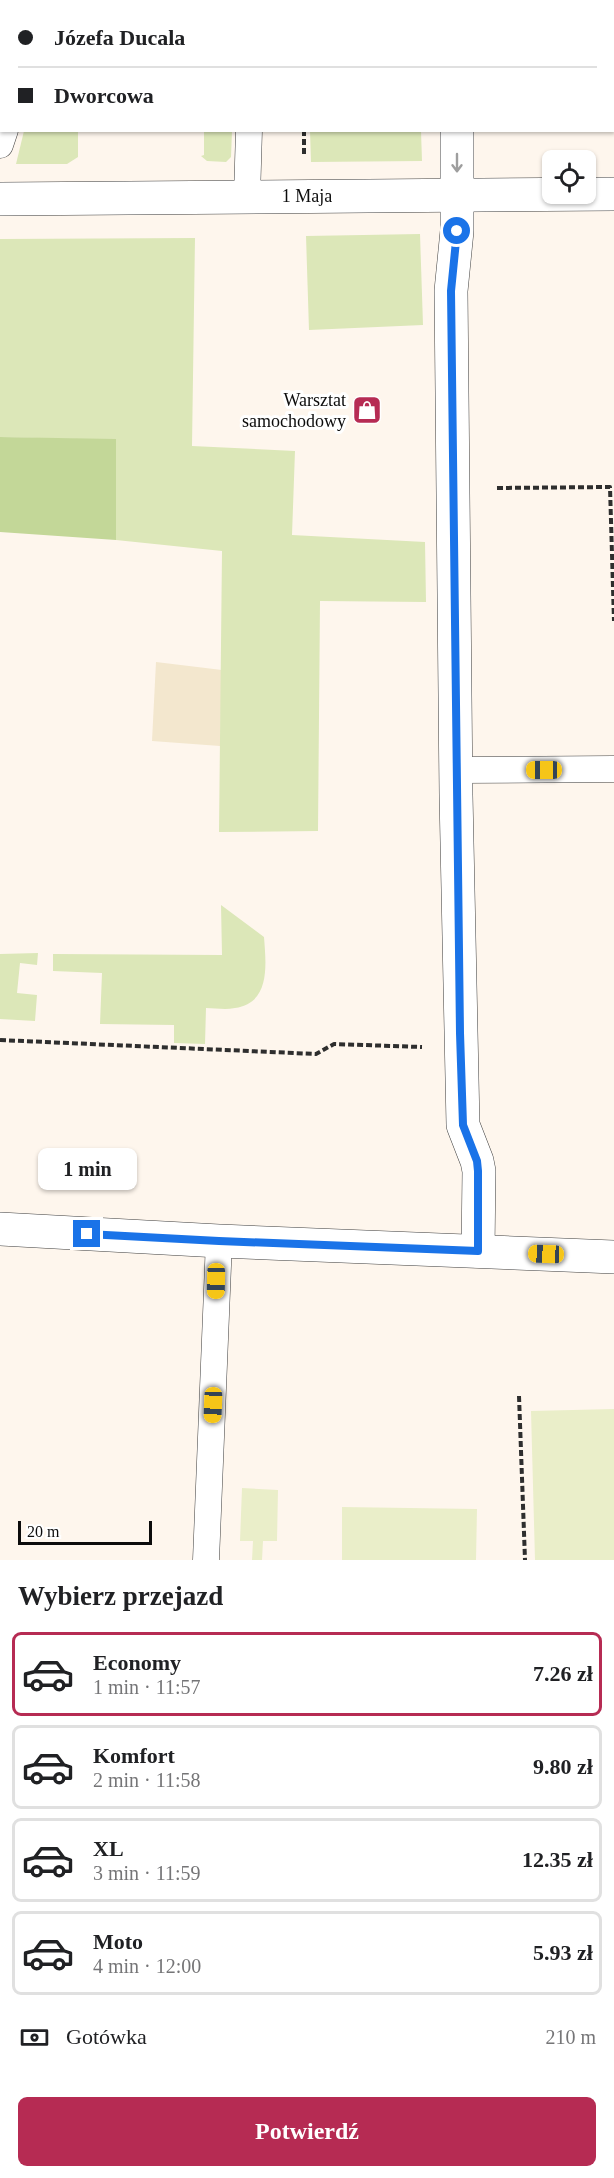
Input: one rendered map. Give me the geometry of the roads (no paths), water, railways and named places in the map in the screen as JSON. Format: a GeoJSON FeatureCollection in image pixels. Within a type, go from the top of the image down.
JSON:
{"type":"FeatureCollection","features":[{"type":"Feature","properties":{"kind":"street"},"geometry":{"type":"LineString","coordinates":[[457,132],[457,231],[451,291],[456,770],[463,1125],[477,1161],[478,1251]]}},
{"type":"Feature","properties":{"kind":"street","name":"1 Maja"},"geometry":{"type":"LineString","coordinates":[[0,199],[614,194]]}},
{"type":"Feature","properties":{"kind":"street"},"geometry":{"type":"LineString","coordinates":[[0,1229],[219,1241],[614,1257]]}},
{"type":"Feature","properties":{"kind":"lane"},"geometry":{"type":"LineString","coordinates":[[247,196],[249,132]]}},
{"type":"Feature","properties":{"kind":"lane"},"geometry":{"type":"LineString","coordinates":[[456,770],[614,769]]}},
{"type":"Feature","properties":{"kind":"lane"},"geometry":{"type":"LineString","coordinates":[[206,1560],[219,1241]]}},
{"type":"Feature","properties":{"kind":"place","name":"Warsztat samochodowy"},"geometry":{"type":"Point","coordinates":[367,410]}}]}
